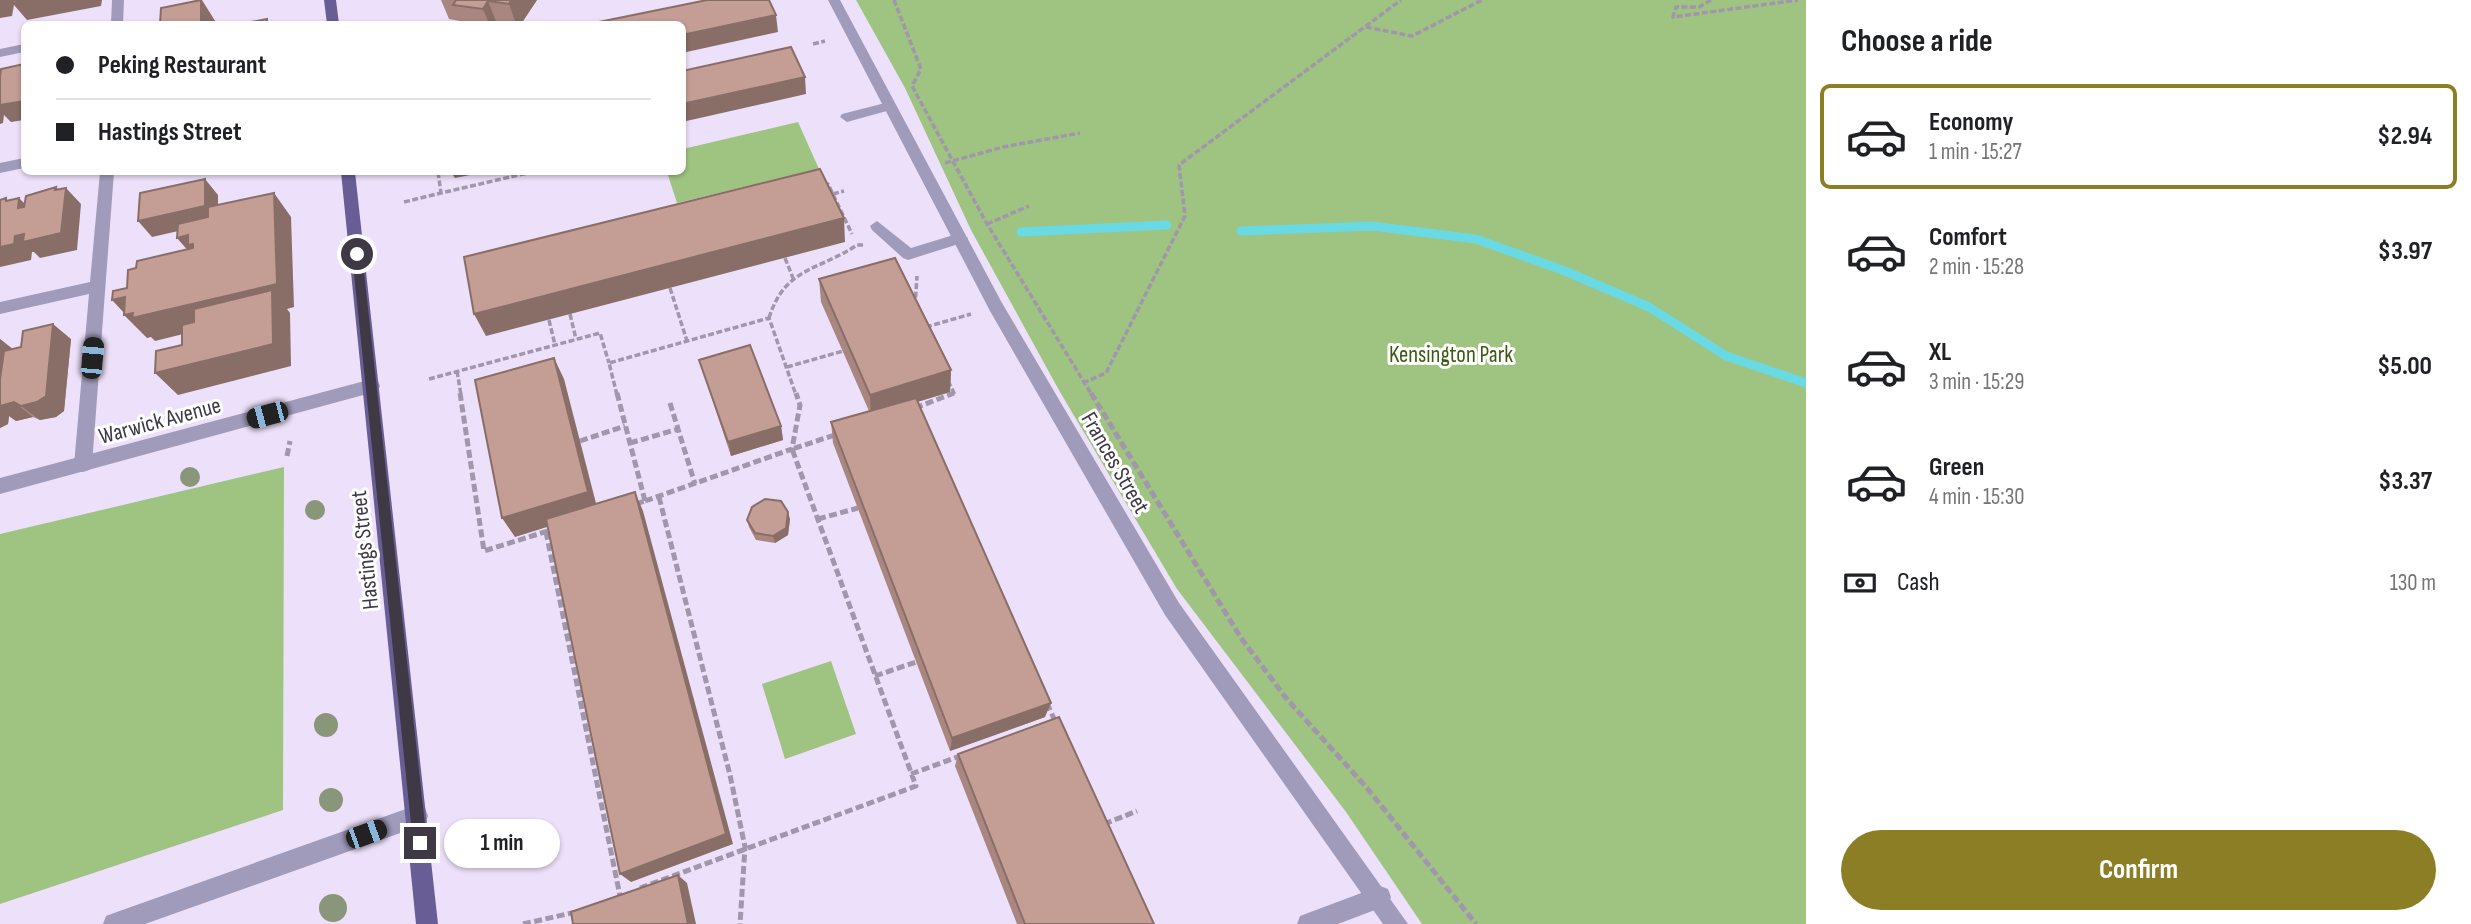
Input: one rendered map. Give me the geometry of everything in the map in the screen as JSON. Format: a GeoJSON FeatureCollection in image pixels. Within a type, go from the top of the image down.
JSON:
{"type":"FeatureCollection","features":[{"type":"Feature","properties":{"kind":"main road"},"geometry":{"type":"LineString","coordinates":[[330,0],[332,21]]}},
{"type":"Feature","properties":{"kind":"main road","name":"Hastings Street"},"geometry":{"type":"LineString","coordinates":[[348,175],[427,924]]}},
{"type":"Feature","properties":{"kind":"street"},"geometry":{"type":"LineString","coordinates":[[117,21],[118,0]]}},
{"type":"Feature","properties":{"kind":"street","name":"Frances Street"},"geometry":{"type":"LineString","coordinates":[[834,0],[996,307],[1172,609],[1397,924]]}},
{"type":"Feature","properties":{"kind":"street"},"geometry":{"type":"LineString","coordinates":[[0,53],[21,49]]}},
{"type":"Feature","properties":{"kind":"street"},"geometry":{"type":"LineString","coordinates":[[847,117],[889,106]]}},
{"type":"Feature","properties":{"kind":"street"},"geometry":{"type":"LineString","coordinates":[[0,168],[21,164]]}},
{"type":"Feature","properties":{"kind":"street"},"geometry":{"type":"LineString","coordinates":[[83,465],[107,175]]}},
{"type":"Feature","properties":{"kind":"street"},"geometry":{"type":"LineString","coordinates":[[877,226],[908,254],[960,238]]}},
{"type":"Feature","properties":{"kind":"street"},"geometry":{"type":"LineString","coordinates":[[0,308],[97,286]]}},
{"type":"Feature","properties":{"kind":"street","name":"Warwick Avenue"},"geometry":{"type":"LineString","coordinates":[[0,486],[372,386]]}},
{"type":"Feature","properties":{"kind":"street"},"geometry":{"type":"LineString","coordinates":[[114,924],[417,816]]}},
{"type":"Feature","properties":{"kind":"street"},"geometry":{"type":"LineString","coordinates":[[1308,924],[1380,897]]}},
{"type":"Feature","properties":{"kind":"path"},"geometry":{"type":"LineString","coordinates":[[894,0],[921,69],[912,86],[987,224],[1083,383],[1174,524],[1241,638],[1286,698],[1367,788],[1476,924]]}},
{"type":"Feature","properties":{"kind":"path"},"geometry":{"type":"LineString","coordinates":[[1083,383],[1106,373],[1185,216],[1179,165],[1401,0]]}},
{"type":"Feature","properties":{"kind":"path"},"geometry":{"type":"LineString","coordinates":[[1366,27],[1412,36],[1482,0]]}},
{"type":"Feature","properties":{"kind":"path"},"geometry":{"type":"LineString","coordinates":[[1711,0],[1699,7],[1676,7],[1673,17],[1735,5],[1798,0]]}},
{"type":"Feature","properties":{"kind":"path"},"geometry":{"type":"LineString","coordinates":[[813,44],[825,41]]}},
{"type":"Feature","properties":{"kind":"path"},"geometry":{"type":"LineString","coordinates":[[924,169],[1003,147],[1080,133]]}},
{"type":"Feature","properties":{"kind":"path"},"geometry":{"type":"LineString","coordinates":[[438,175],[441,193]]}},
{"type":"Feature","properties":{"kind":"path"},"geometry":{"type":"LineString","coordinates":[[404,202],[519,175]]}},
{"type":"Feature","properties":{"kind":"path"},"geometry":{"type":"LineString","coordinates":[[815,187],[828,184],[857,245]]}},
{"type":"Feature","properties":{"kind":"path"},"geometry":{"type":"LineString","coordinates":[[833,194],[844,191]]}},
{"type":"Feature","properties":{"kind":"path"},"geometry":{"type":"LineString","coordinates":[[987,224],[1029,206]]}},
{"type":"Feature","properties":{"kind":"path"},"geometry":{"type":"LineString","coordinates":[[608,901],[745,847],[916,786],[792,449],[800,405],[769,317],[773,299],[782,286],[793,278],[810,268],[842,257],[857,245],[870,246]]}},
{"type":"Feature","properties":{"kind":"path"},"geometry":{"type":"LineString","coordinates":[[909,300],[915,311],[919,251]]}},
{"type":"Feature","properties":{"kind":"path"},"geometry":{"type":"LineString","coordinates":[[785,258],[793,278]]}},
{"type":"Feature","properties":{"kind":"path"},"geometry":{"type":"LineString","coordinates":[[670,288],[687,341]]}},
{"type":"Feature","properties":{"kind":"path"},"geometry":{"type":"LineString","coordinates":[[921,329],[996,307]]}},
{"type":"Feature","properties":{"kind":"path"},"geometry":{"type":"LineString","coordinates":[[570,314],[576,339]]}},
{"type":"Feature","properties":{"kind":"path"},"geometry":{"type":"LineString","coordinates":[[609,363],[769,317]]}},
{"type":"Feature","properties":{"kind":"path"},"geometry":{"type":"LineString","coordinates":[[549,320],[555,345]]}},
{"type":"Feature","properties":{"kind":"path"},"geometry":{"type":"LineString","coordinates":[[919,320],[928,339]]}},
{"type":"Feature","properties":{"kind":"path"},"geometry":{"type":"LineString","coordinates":[[429,379],[600,333],[645,501]]}},
{"type":"Feature","properties":{"kind":"path"},"geometry":{"type":"LineString","coordinates":[[787,367],[843,351]]}},
{"type":"Feature","properties":{"kind":"path"},"geometry":{"type":"LineString","coordinates":[[457,371],[484,551],[559,528]]}},
{"type":"Feature","properties":{"kind":"path"},"geometry":{"type":"LineString","coordinates":[[902,412],[955,395],[944,373]]}},
{"type":"Feature","properties":{"kind":"path"},"geometry":{"type":"LineString","coordinates":[[670,403],[695,484]]}},
{"type":"Feature","properties":{"kind":"path"},"geometry":{"type":"LineString","coordinates":[[915,408],[920,421]]}},
{"type":"Feature","properties":{"kind":"path"},"geometry":{"type":"LineString","coordinates":[[580,440],[625,426]]}},
{"type":"Feature","properties":{"kind":"path"},"geometry":{"type":"LineString","coordinates":[[630,443],[678,429]]}},
{"type":"Feature","properties":{"kind":"path"},"geometry":{"type":"LineString","coordinates":[[633,505],[841,432]]}},
{"type":"Feature","properties":{"kind":"path"},"geometry":{"type":"LineString","coordinates":[[287,456],[290,441]]}},
{"type":"Feature","properties":{"kind":"path"},"geometry":{"type":"LineString","coordinates":[[659,497],[730,775],[745,847],[740,924]]}},
{"type":"Feature","properties":{"kind":"path"},"geometry":{"type":"LineString","coordinates":[[818,519],[858,508]]}},
{"type":"Feature","properties":{"kind":"path"},"geometry":{"type":"LineString","coordinates":[[547,532],[620,896]]}},
{"type":"Feature","properties":{"kind":"path"},"geometry":{"type":"LineString","coordinates":[[564,617],[574,614]]}},
{"type":"Feature","properties":{"kind":"path"},"geometry":{"type":"LineString","coordinates":[[875,676],[916,662]]}},
{"type":"Feature","properties":{"kind":"path"},"geometry":{"type":"LineString","coordinates":[[1044,696],[1060,733]]}},
{"type":"Feature","properties":{"kind":"path"},"geometry":{"type":"LineString","coordinates":[[1042,726],[1055,721]]}},
{"type":"Feature","properties":{"kind":"path"},"geometry":{"type":"LineString","coordinates":[[911,774],[964,755]]}},
{"type":"Feature","properties":{"kind":"path"},"geometry":{"type":"LineString","coordinates":[[598,790],[610,786]]}},
{"type":"Feature","properties":{"kind":"path"},"geometry":{"type":"LineString","coordinates":[[1096,814],[1101,826],[1137,811]]}},
{"type":"Feature","properties":{"kind":"path"},"geometry":{"type":"LineString","coordinates":[[523,924],[584,909]]}},
{"type":"Feature","properties":{"kind":"path"},"geometry":{"type":"LineString","coordinates":[[572,913],[573,924]]}},
{"type":"Feature","properties":{"kind":"green space","name":"Kensington Park"},"geometry":{"type":"Polygon","coordinates":[[[856,0],[1806,0],[1806,924],[1422,924],[1346,812],[1177,589],[1060,392],[971,230],[905,88],[856,0]]]}},
{"type":"Feature","properties":{"kind":"green space"},"geometry":{"type":"Polygon","coordinates":[[[798,122],[819,169],[677,203],[668,175],[686,175],[686,148],[798,122]]]}},
{"type":"Feature","properties":{"kind":"green space"},"geometry":{"type":"Polygon","coordinates":[[[284,467],[283,810],[0,904],[0,534],[284,467]]]}},
{"type":"Feature","properties":{"kind":"green space"},"geometry":{"type":"Polygon","coordinates":[[[831,661],[856,734],[785,759],[762,684],[831,661]]]}},
{"type":"Feature","properties":{"kind":"building"},"geometry":{"type":"Polygon","coordinates":[[[201,0],[201,21],[160,21],[161,8],[201,0]]]}},
{"type":"Feature","properties":{"kind":"building"},"geometry":{"type":"Polygon","coordinates":[[[456,0],[511,0],[509,4],[488,1],[483,9],[453,5],[456,0]]]}},
{"type":"Feature","properties":{"kind":"building"},"geometry":{"type":"Polygon","coordinates":[[[707,0],[769,0],[776,15],[686,34],[686,21],[604,21],[707,0]]]}},
{"type":"Feature","properties":{"kind":"building"},"geometry":{"type":"Polygon","coordinates":[[[791,47],[805,77],[686,103],[686,70],[791,47]]]}},
{"type":"Feature","properties":{"kind":"building"},"geometry":{"type":"Polygon","coordinates":[[[21,65],[21,102],[0,105],[1,69],[21,65]]]}},
{"type":"Feature","properties":{"kind":"building"},"geometry":{"type":"Polygon","coordinates":[[[820,169],[844,218],[474,314],[464,257],[820,169]]]}},
{"type":"Feature","properties":{"kind":"building"},"geometry":{"type":"Polygon","coordinates":[[[205,179],[205,206],[138,221],[140,193],[205,179]]]}},
{"type":"Feature","properties":{"kind":"building"},"geometry":{"type":"Polygon","coordinates":[[[56,187],[55,190],[66,188],[61,233],[23,242],[24,234],[15,236],[14,244],[0,247],[0,200],[19,198],[18,208],[24,207],[26,196],[56,187]]]}},
{"type":"Feature","properties":{"kind":"building"},"geometry":{"type":"Polygon","coordinates":[[[274,193],[277,284],[132,318],[133,313],[124,315],[125,297],[112,300],[113,291],[127,288],[128,270],[136,268],[137,261],[193,248],[193,244],[188,245],[188,235],[177,238],[178,224],[208,217],[208,207],[274,193]]]}},
{"type":"Feature","properties":{"kind":"building"},"geometry":{"type":"Polygon","coordinates":[[[895,258],[951,370],[870,395],[819,279],[895,258]]]}},
{"type":"Feature","properties":{"kind":"building"},"geometry":{"type":"Polygon","coordinates":[[[272,290],[273,344],[155,373],[156,351],[182,345],[182,325],[194,322],[194,309],[272,290]]]}},
{"type":"Feature","properties":{"kind":"building"},"geometry":{"type":"Polygon","coordinates":[[[53,324],[46,396],[37,402],[21,406],[14,402],[0,406],[4,351],[21,347],[23,331],[53,324]]]}},
{"type":"Feature","properties":{"kind":"building"},"geometry":{"type":"Polygon","coordinates":[[[750,345],[781,426],[728,442],[699,360],[750,345]]]}},
{"type":"Feature","properties":{"kind":"building"},"geometry":{"type":"Polygon","coordinates":[[[554,358],[588,492],[502,518],[475,380],[554,358]]]}},
{"type":"Feature","properties":{"kind":"building"},"geometry":{"type":"Polygon","coordinates":[[[916,398],[1051,703],[952,738],[831,422],[916,398]]]}},
{"type":"Feature","properties":{"kind":"building"},"geometry":{"type":"Polygon","coordinates":[[[635,492],[726,834],[620,874],[546,519],[635,492]]]}},
{"type":"Feature","properties":{"kind":"building"},"geometry":{"type":"Polygon","coordinates":[[[765,499],[781,501],[788,512],[786,528],[773,536],[755,533],[747,520],[752,507],[765,499]]]}},
{"type":"Feature","properties":{"kind":"building"},"geometry":{"type":"Polygon","coordinates":[[[1059,717],[1154,924],[1025,924],[958,754],[1059,717]]]}},
{"type":"Feature","properties":{"kind":"building"},"geometry":{"type":"Polygon","coordinates":[[[678,875],[688,924],[573,924],[571,912],[678,875]]]}},
{"type":"Feature","properties":{"kind":"waterway"},"geometry":{"type":"LineString","coordinates":[[1021,232],[1167,225]]}},
{"type":"Feature","properties":{"kind":"waterway"},"geometry":{"type":"LineString","coordinates":[[1241,231],[1372,226],[1476,239],[1565,271],[1649,307],[1726,356],[1806,383]]}},
{"type":"Feature","properties":{"kind":"route"},"geometry":{"type":"LineString","coordinates":[[357,254],[420,843]]}}]}
